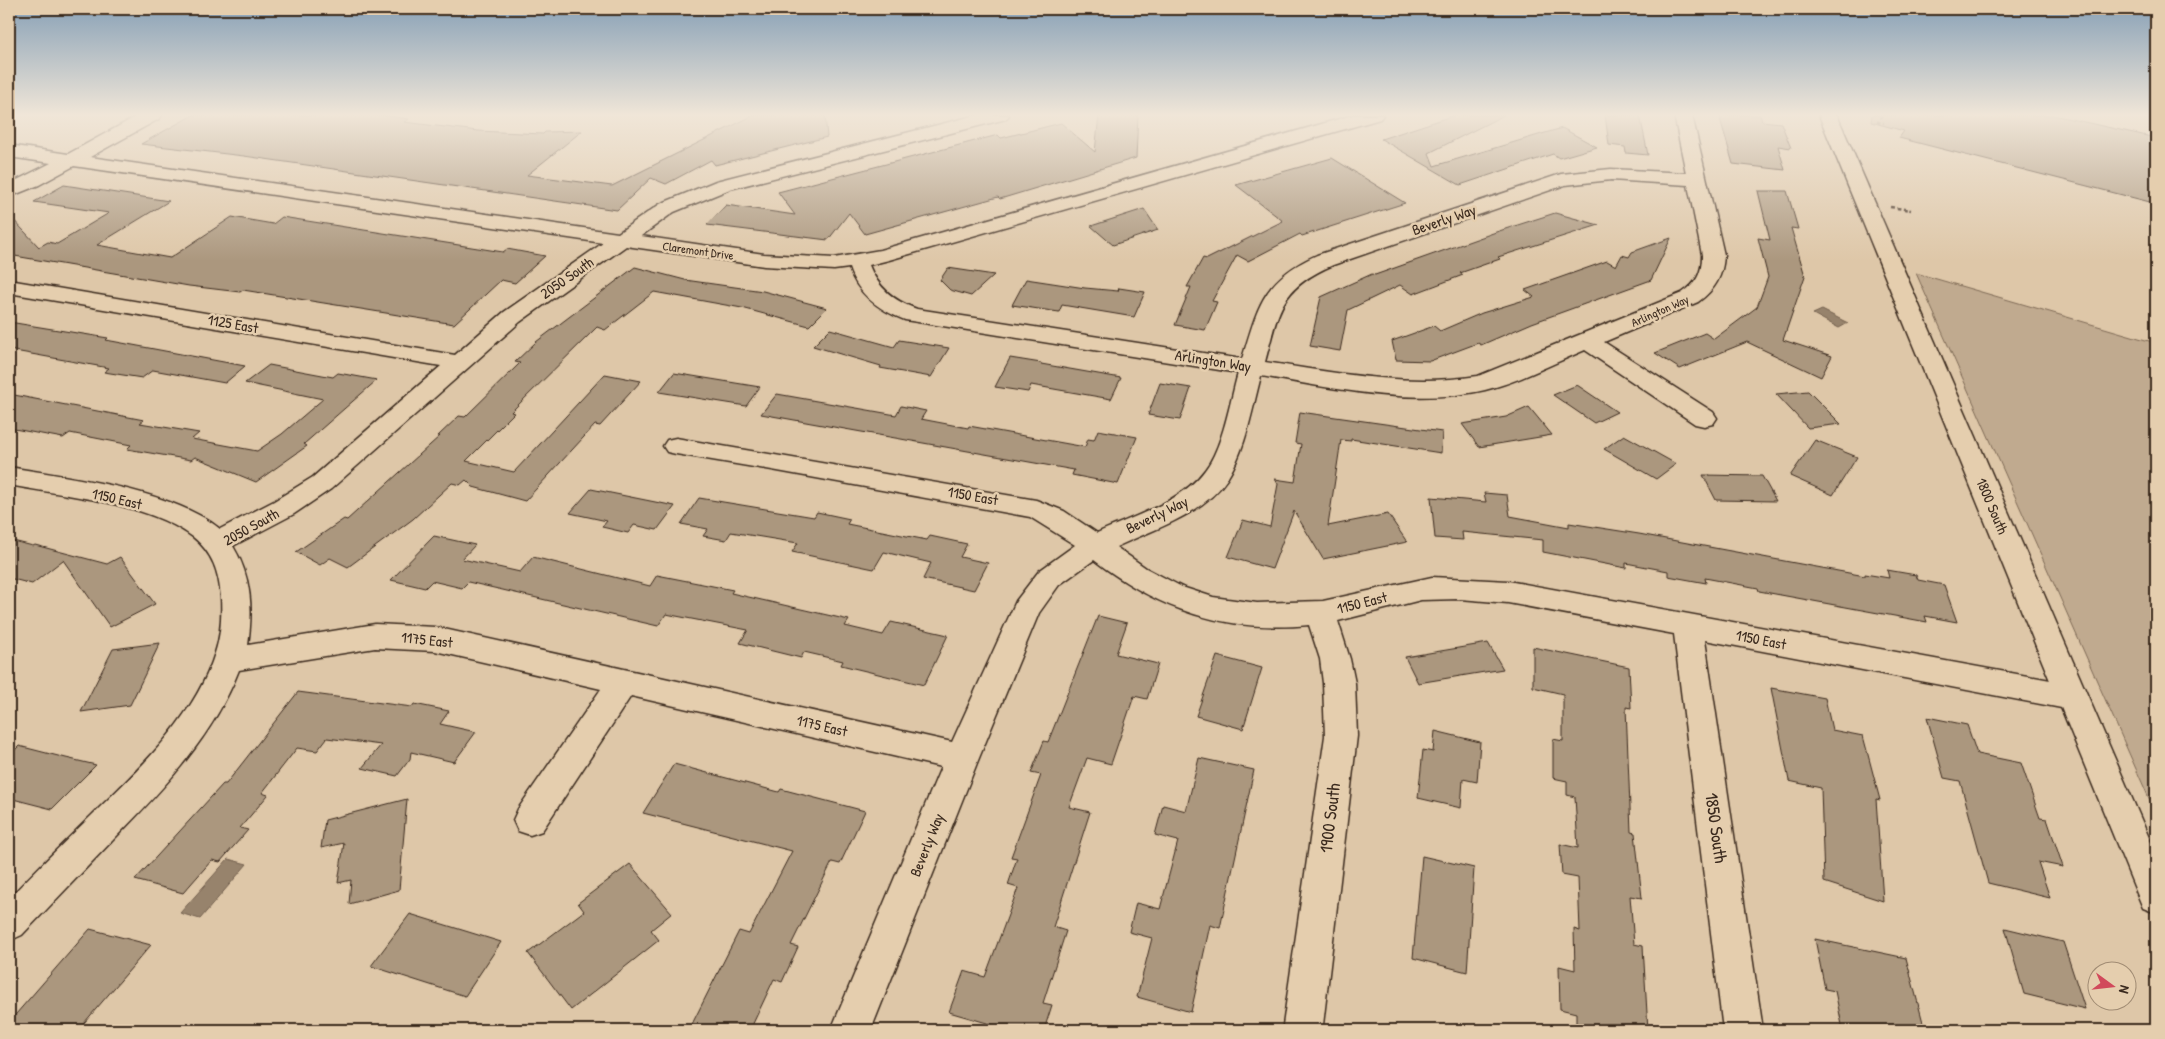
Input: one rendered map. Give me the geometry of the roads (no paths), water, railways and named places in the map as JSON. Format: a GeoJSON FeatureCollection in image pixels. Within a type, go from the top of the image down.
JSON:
{"type":"FeatureCollection","features":[{"type":"Feature","properties":{"kind":"street"},"geometry":{"type":"LineString","coordinates":[[9,191],[63,163]]}},
{"type":"Feature","properties":{"kind":"street","name":"Claremont Drive"},"geometry":{"type":"LineString","coordinates":[[94,163],[786,263],[834,264],[857,262],[915,247],[1205,163]]}},
{"type":"Feature","properties":{"kind":"street","name":"2050 South"},"geometry":{"type":"LineString","coordinates":[[16,906],[167,761],[210,700],[228,660],[235,635],[237,594],[227,559],[218,542],[261,522],[322,483],[458,362],[512,317],[668,208],[723,185],[808,163]]}},
{"type":"Feature","properties":{"kind":"street","name":"Arlington Way"},"geometry":{"type":"LineString","coordinates":[[857,262],[866,284],[874,294],[885,303],[914,315],[1376,387],[1443,389],[1464,387],[1501,378],[1688,300],[1707,284],[1714,266],[1713,256],[1692,163]]}},
{"type":"Feature","properties":{"kind":"street","name":"1800 South"},"geometry":{"type":"LineString","coordinates":[[1848,163],[2156,896]]}},
{"type":"Feature","properties":{"kind":"street","name":"Beverly Way"},"geometry":{"type":"LineString","coordinates":[[851,1030],[962,758],[1026,609],[1050,578],[1095,545],[1176,508],[1206,487],[1224,462],[1269,307],[1274,296],[1290,279],[1312,265],[1560,180],[1578,176],[1619,173],[1696,180]]}},
{"type":"Feature","properties":{"kind":"street","name":"1125 East"},"geometry":{"type":"LineString","coordinates":[[9,286],[458,362]]}},
{"type":"Feature","properties":{"kind":"street"},"geometry":{"type":"LineString","coordinates":[[1588,342],[1704,418]]}},
{"type":"Feature","properties":{"kind":"street","name":"1150 East"},"geometry":{"type":"LineString","coordinates":[[676,446],[772,461],[1028,507],[1054,516],[1144,582],[1173,595],[1239,611],[1278,614],[1320,613],[1402,592],[1433,588],[1469,588],[1508,592],[2072,697]]}},
{"type":"Feature","properties":{"kind":"street","name":"1150 East"},"geometry":{"type":"LineString","coordinates":[[9,476],[138,503],[162,510],[196,526],[218,542]]}},
{"type":"Feature","properties":{"kind":"street","name":"1900 South"},"geometry":{"type":"LineString","coordinates":[[1303,1025],[1341,736],[1339,683],[1335,659],[1320,613]]}},
{"type":"Feature","properties":{"kind":"street","name":"1850 South"},"geometry":{"type":"LineString","coordinates":[[1688,626],[1743,1030]]}},
{"type":"Feature","properties":{"kind":"street","name":"1175 East"},"geometry":{"type":"LineString","coordinates":[[228,660],[343,640],[375,636],[406,636],[461,644],[962,758]]}},
{"type":"Feature","properties":{"kind":"street"},"geometry":{"type":"LineString","coordinates":[[530,820],[624,680]]}}]}
